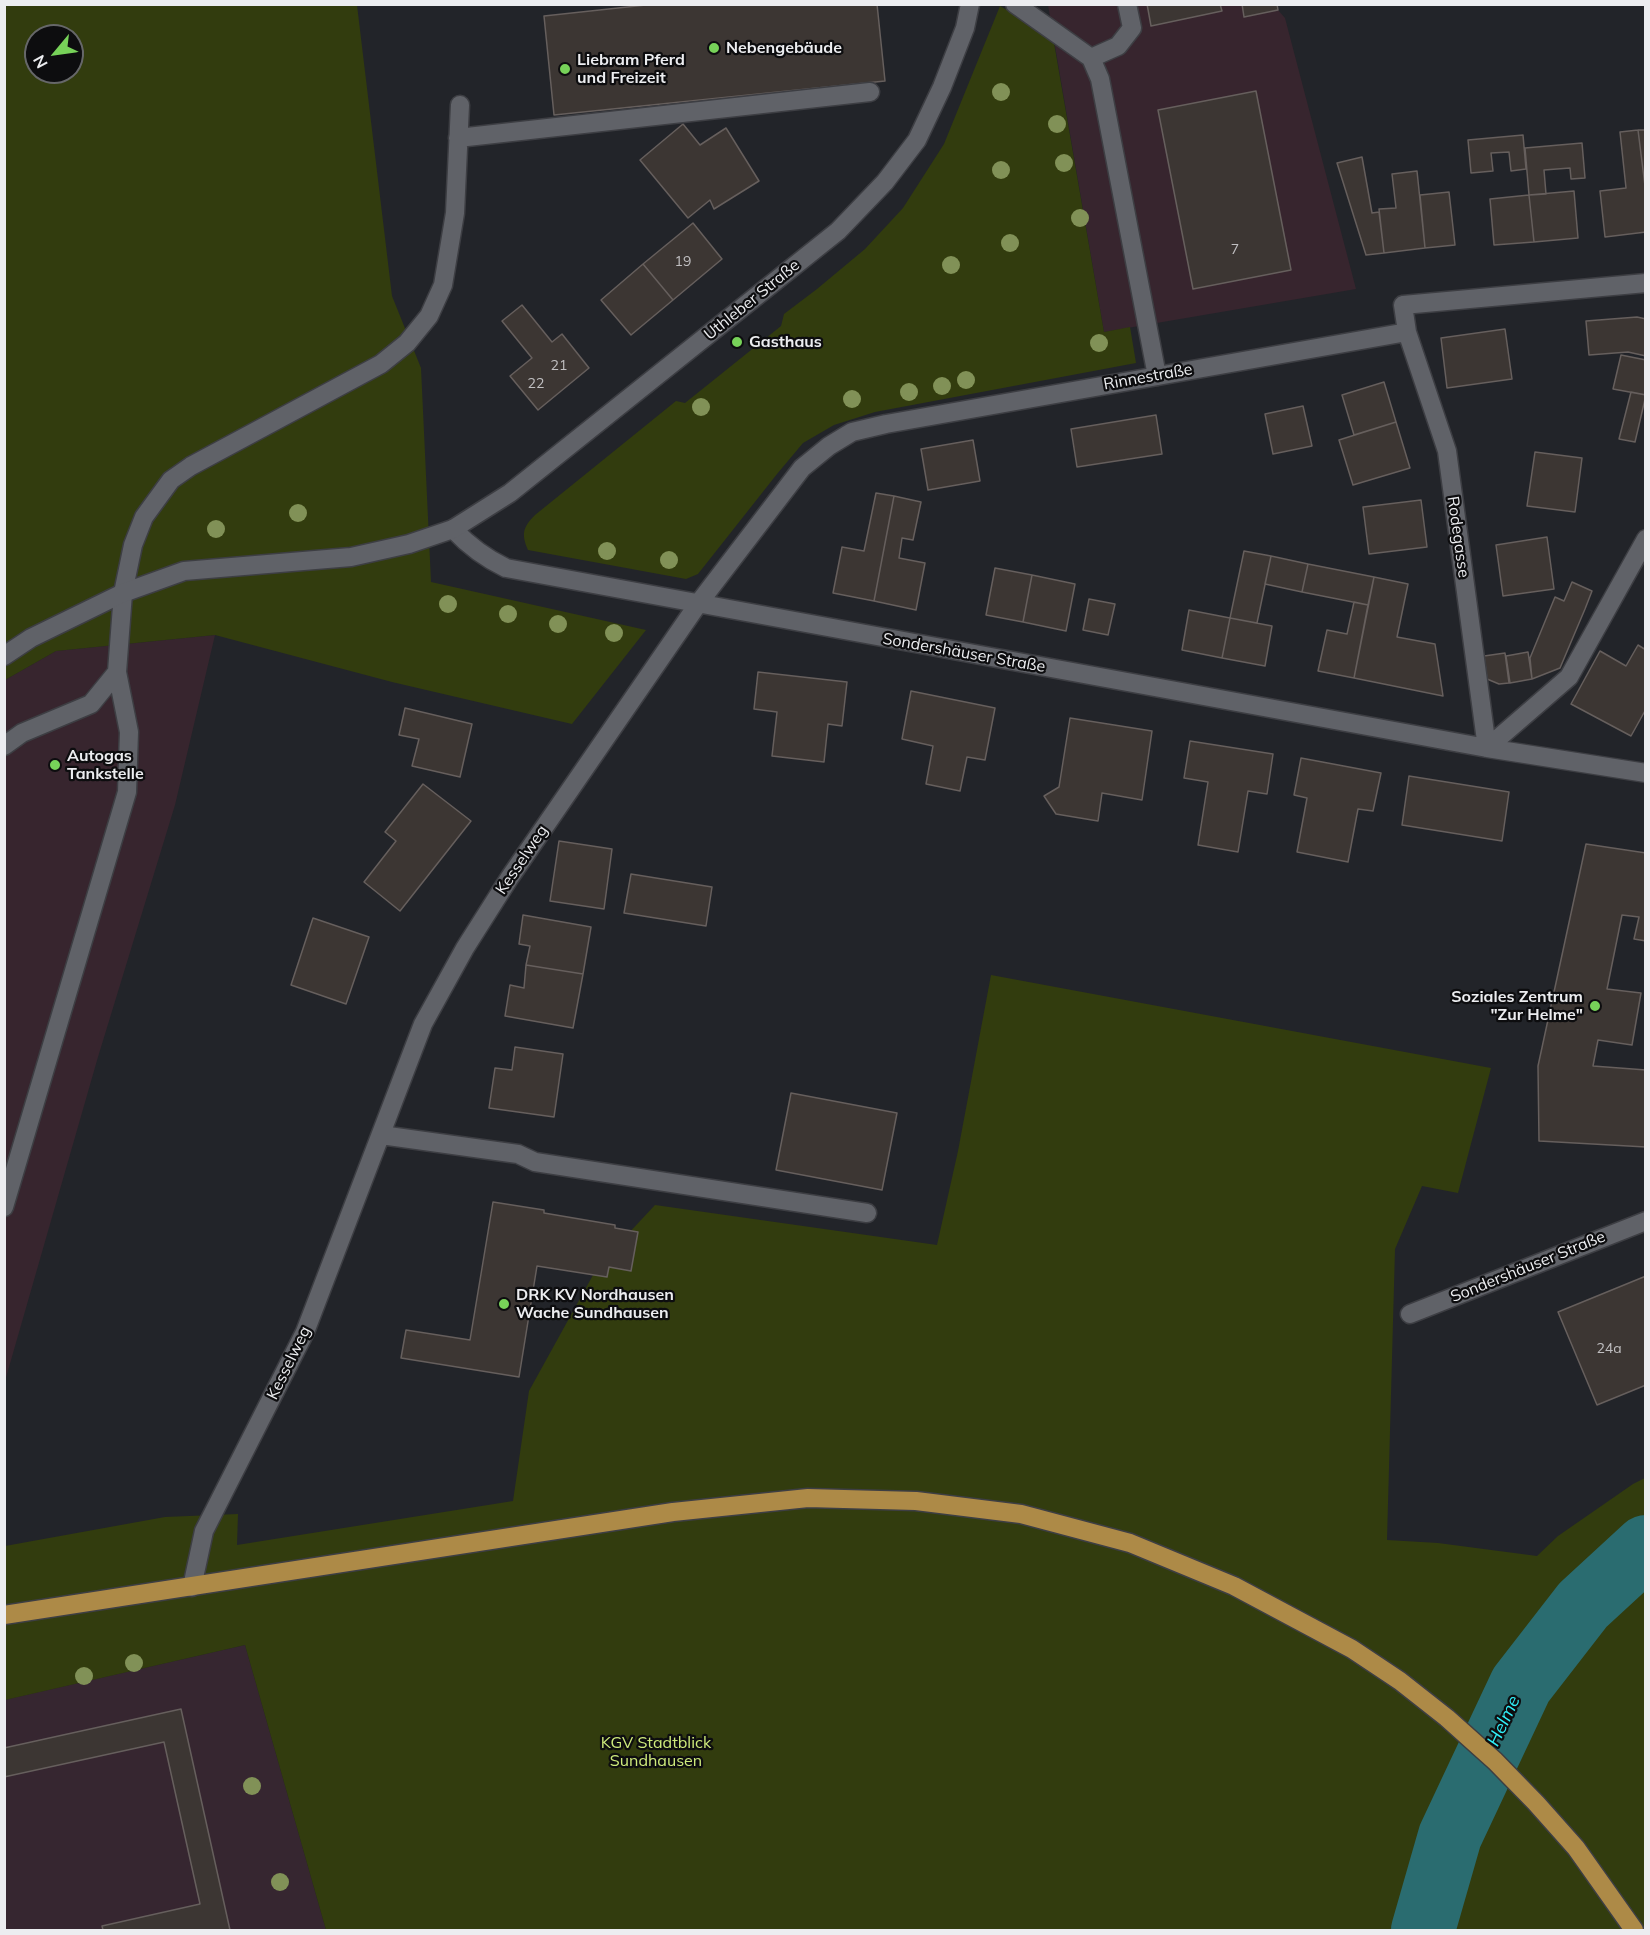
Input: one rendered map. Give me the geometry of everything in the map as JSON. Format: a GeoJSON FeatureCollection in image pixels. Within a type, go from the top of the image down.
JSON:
{"type":"FeatureCollection","features":[{"type":"Feature","properties":{"kind":"main road"},"geometry":{"type":"LineString","coordinates":[[4,1616],[673,1512],[808,1498],[916,1500],[1021,1514],[1130,1543],[1234,1586],[1352,1649],[1423,1700],[1495,1761],[1576,1848],[1634,1930]]}},
{"type":"Feature","properties":{"kind":"street","name":"Uthleber Straße"},"geometry":{"type":"LineString","coordinates":[[4,656],[31,638],[123,593],[184,571],[351,557],[409,544],[453,529],[510,494],[838,231],[885,182],[917,140],[942,87],[965,28],[970,4]]}},
{"type":"Feature","properties":{"kind":"street"},"geometry":{"type":"LineString","coordinates":[[1015,4],[1092,58],[1100,79],[1157,376]]}},
{"type":"Feature","properties":{"kind":"street"},"geometry":{"type":"LineString","coordinates":[[1092,58],[1118,45],[1132,28],[1127,4]]}},
{"type":"Feature","properties":{"kind":"street"},"geometry":{"type":"LineString","coordinates":[[458,138],[870,92]]}},
{"type":"Feature","properties":{"kind":"street"},"geometry":{"type":"LineString","coordinates":[[4,1207],[127,792],[129,732],[117,672],[123,593],[133,545],[144,517],[171,480],[191,466],[381,364],[407,343],[429,316],[442,285],[455,213],[460,105]]}},
{"type":"Feature","properties":{"kind":"street"},"geometry":{"type":"LineString","coordinates":[[1407,332],[1403,305],[1646,283]]}},
{"type":"Feature","properties":{"kind":"street","name":"Rinnestraße"},"geometry":{"type":"LineString","coordinates":[[699,604],[802,468],[829,446],[852,432],[897,422],[1407,332]]}},
{"type":"Feature","properties":{"kind":"street","name":"Rodegasse"},"geometry":{"type":"LineString","coordinates":[[1407,332],[1447,451],[1487,748]]}},
{"type":"Feature","properties":{"kind":"street","name":"Sondershäuser Straße"},"geometry":{"type":"LineString","coordinates":[[453,529],[465,543],[486,558],[506,568],[1487,748],[1646,773]]}},
{"type":"Feature","properties":{"kind":"street"},"geometry":{"type":"LineString","coordinates":[[1487,748],[1569,677],[1646,539]]}},
{"type":"Feature","properties":{"kind":"street","name":"Kesselweg"},"geometry":{"type":"LineString","coordinates":[[192,1587],[204,1531],[305,1332],[423,1024],[465,948],[510,877],[699,604]]}},
{"type":"Feature","properties":{"kind":"street"},"geometry":{"type":"LineString","coordinates":[[4,746],[22,733],[91,704],[117,672]]}},
{"type":"Feature","properties":{"kind":"street"},"geometry":{"type":"LineString","coordinates":[[381,1136],[518,1154],[535,1162],[867,1213]]}},
{"type":"Feature","properties":{"kind":"street","name":"Sondershäuser Straße"},"geometry":{"type":"LineString","coordinates":[[1410,1314],[1646,1221]]}},
{"type":"Feature","properties":{"kind":"shaded area"},"geometry":{"type":"Polygon","coordinates":[[[1048,5],[1277,5],[1285,18],[1356,289],[1104,332],[1048,5]]]}},
{"type":"Feature","properties":{"kind":"shaded area"},"geometry":{"type":"Polygon","coordinates":[[[215,635],[175,805],[98,1057],[5,1381],[5,680],[56,651],[215,635]]]}},
{"type":"Feature","properties":{"kind":"shaded area"},"geometry":{"type":"Polygon","coordinates":[[[245,1645],[326,1930],[5,1930],[4,1700],[245,1645]]]}},
{"type":"Feature","properties":{"kind":"green space"},"geometry":{"type":"Polygon","coordinates":[[[5,5],[357,5],[392,296],[421,368],[431,582],[646,630],[572,724],[392,682],[215,635],[56,651],[5,680],[5,5]]]}},
{"type":"Feature","properties":{"kind":"green space"},"geometry":{"type":"Polygon","coordinates":[[[1000,6],[1053,37],[1104,332],[1130,327],[1136,363],[875,412],[834,425],[803,443],[698,574],[686,579],[528,550],[524,531],[535,515],[676,401],[685,403],[781,326],[784,314],[865,249],[903,208],[944,144],[1000,6]]]}},
{"type":"Feature","properties":{"kind":"green space","name":"KGV Stadtblick Sundhausen"},"geometry":{"type":"Polygon","coordinates":[[[991,975],[1491,1068],[1458,1193],[1422,1186],[1395,1249],[1387,1540],[1438,1543],[1537,1556],[1558,1536],[1645,1478],[1645,1930],[326,1930],[245,1645],[5,1700],[5,1546],[165,1517],[238,1514],[237,1545],[513,1501],[529,1391],[598,1266],[655,1205],[937,1245],[958,1151],[991,975]]]}},
{"type":"Feature","properties":{"kind":"building","name":"Nebengebäude"},"geometry":{"type":"Polygon","coordinates":[[[655,4],[877,4],[885,81],[554,115],[544,16],[655,4]]]}},
{"type":"Feature","properties":{"kind":"building"},"geometry":{"type":"Polygon","coordinates":[[[1147,4],[1220,4],[1222,11],[1151,26],[1147,4]]]}},
{"type":"Feature","properties":{"kind":"building"},"geometry":{"type":"Polygon","coordinates":[[[1242,4],[1277,4],[1278,10],[1244,17],[1242,4]]]}},
{"type":"Feature","properties":{"kind":"building"},"geometry":{"type":"Polygon","coordinates":[[[1256,91],[1291,270],[1193,289],[1158,110],[1256,91]]]}},
{"type":"Feature","properties":{"kind":"building"},"geometry":{"type":"Polygon","coordinates":[[[683,124],[700,145],[726,128],[759,181],[714,209],[710,200],[688,218],[640,160],[683,124]]]}},
{"type":"Feature","properties":{"kind":"building"},"geometry":{"type":"Polygon","coordinates":[[[1638,130],[1646,130],[1646,194],[1638,130]]]}},
{"type":"Feature","properties":{"kind":"building"},"geometry":{"type":"Polygon","coordinates":[[[1638,130],[1646,194],[1646,232],[1605,237],[1600,191],[1626,188],[1620,132],[1638,130]]]}},
{"type":"Feature","properties":{"kind":"building"},"geometry":{"type":"Polygon","coordinates":[[[1523,135],[1526,169],[1511,171],[1509,152],[1491,153],[1493,171],[1471,173],[1468,140],[1523,135]]]}},
{"type":"Feature","properties":{"kind":"building"},"geometry":{"type":"Polygon","coordinates":[[[1582,143],[1585,178],[1571,179],[1570,168],[1544,170],[1546,194],[1529,195],[1525,148],[1582,143]]]}},
{"type":"Feature","properties":{"kind":"building"},"geometry":{"type":"Polygon","coordinates":[[[1362,157],[1372,213],[1379,212],[1384,253],[1366,255],[1337,163],[1362,157]]]}},
{"type":"Feature","properties":{"kind":"building"},"geometry":{"type":"Polygon","coordinates":[[[1417,171],[1425,248],[1384,253],[1379,209],[1396,208],[1392,174],[1417,171]]]}},
{"type":"Feature","properties":{"kind":"building"},"geometry":{"type":"Polygon","coordinates":[[[1574,191],[1578,238],[1534,242],[1529,195],[1574,191]]]}},
{"type":"Feature","properties":{"kind":"building"},"geometry":{"type":"Polygon","coordinates":[[[1449,192],[1455,245],[1425,248],[1420,195],[1449,192]]]}},
{"type":"Feature","properties":{"kind":"building"},"geometry":{"type":"Polygon","coordinates":[[[1529,195],[1534,242],[1494,245],[1490,199],[1529,195]]]}},
{"type":"Feature","properties":{"kind":"building"},"geometry":{"type":"Polygon","coordinates":[[[693,223],[722,259],[673,300],[643,264],[693,223]]]}},
{"type":"Feature","properties":{"kind":"building"},"geometry":{"type":"Polygon","coordinates":[[[643,264],[673,300],[631,335],[601,300],[643,264]]]}},
{"type":"Feature","properties":{"kind":"building"},"geometry":{"type":"Polygon","coordinates":[[[522,305],[552,342],[562,334],[589,368],[538,410],[510,376],[532,358],[502,321],[522,305]]]}},
{"type":"Feature","properties":{"kind":"building"},"geometry":{"type":"Polygon","coordinates":[[[1637,317],[1646,319],[1646,356],[1628,352],[1589,355],[1586,321],[1637,317]]]}},
{"type":"Feature","properties":{"kind":"building"},"geometry":{"type":"Polygon","coordinates":[[[1505,329],[1512,379],[1447,388],[1441,338],[1505,329]]]}},
{"type":"Feature","properties":{"kind":"building"},"geometry":{"type":"Polygon","coordinates":[[[1621,355],[1646,360],[1646,395],[1613,389],[1621,355]]]}},
{"type":"Feature","properties":{"kind":"building"},"geometry":{"type":"Polygon","coordinates":[[[1384,382],[1396,422],[1354,435],[1342,395],[1384,382]]]}},
{"type":"Feature","properties":{"kind":"building"},"geometry":{"type":"Polygon","coordinates":[[[1631,392],[1646,395],[1635,442],[1619,439],[1631,392]]]}},
{"type":"Feature","properties":{"kind":"building"},"geometry":{"type":"Polygon","coordinates":[[[1303,406],[1312,446],[1273,454],[1265,414],[1303,406]]]}},
{"type":"Feature","properties":{"kind":"building"},"geometry":{"type":"Polygon","coordinates":[[[1156,415],[1162,454],[1077,467],[1071,429],[1156,415]]]}},
{"type":"Feature","properties":{"kind":"building"},"geometry":{"type":"Polygon","coordinates":[[[1396,422],[1410,468],[1353,485],[1339,440],[1396,422]]]}},
{"type":"Feature","properties":{"kind":"building"},"geometry":{"type":"Polygon","coordinates":[[[973,440],[980,481],[928,490],[921,449],[973,440]]]}},
{"type":"Feature","properties":{"kind":"building"},"geometry":{"type":"Polygon","coordinates":[[[1535,452],[1582,458],[1575,512],[1527,506],[1535,452]]]}},
{"type":"Feature","properties":{"kind":"building"},"geometry":{"type":"Polygon","coordinates":[[[876,493],[894,496],[874,601],[833,593],[842,547],[864,551],[876,493]]]}},
{"type":"Feature","properties":{"kind":"building"},"geometry":{"type":"Polygon","coordinates":[[[894,496],[921,502],[913,540],[902,538],[899,558],[925,563],[916,610],[874,601],[894,496]]]}},
{"type":"Feature","properties":{"kind":"building"},"geometry":{"type":"Polygon","coordinates":[[[1421,500],[1427,547],[1369,554],[1363,507],[1421,500]]]}},
{"type":"Feature","properties":{"kind":"building"},"geometry":{"type":"Polygon","coordinates":[[[1547,537],[1554,589],[1503,596],[1496,545],[1547,537]]]}},
{"type":"Feature","properties":{"kind":"building"},"geometry":{"type":"Polygon","coordinates":[[[1244,551],[1271,556],[1257,623],[1230,618],[1244,551]]]}},
{"type":"Feature","properties":{"kind":"building"},"geometry":{"type":"Polygon","coordinates":[[[1271,556],[1308,564],[1302,592],[1265,584],[1271,556]]]}},
{"type":"Feature","properties":{"kind":"building"},"geometry":{"type":"Polygon","coordinates":[[[1308,564],[1374,577],[1368,605],[1302,592],[1308,564]]]}},
{"type":"Feature","properties":{"kind":"building"},"geometry":{"type":"Polygon","coordinates":[[[995,568],[1032,575],[1023,622],[986,615],[995,568]]]}},
{"type":"Feature","properties":{"kind":"building"},"geometry":{"type":"Polygon","coordinates":[[[1032,575],[1075,584],[1066,631],[1023,622],[1032,575]]]}},
{"type":"Feature","properties":{"kind":"building"},"geometry":{"type":"Polygon","coordinates":[[[1374,577],[1408,584],[1397,637],[1435,644],[1443,696],[1354,678],[1374,577]]]}},
{"type":"Feature","properties":{"kind":"building"},"geometry":{"type":"Polygon","coordinates":[[[1572,582],[1592,591],[1585,609],[1560,668],[1532,679],[1530,658],[1555,597],[1564,601],[1572,582]]]}},
{"type":"Feature","properties":{"kind":"building"},"geometry":{"type":"Polygon","coordinates":[[[1089,599],[1115,604],[1108,635],[1083,630],[1089,599]]]}},
{"type":"Feature","properties":{"kind":"building"},"geometry":{"type":"Polygon","coordinates":[[[1354,602],[1368,605],[1354,678],[1318,671],[1327,630],[1347,634],[1354,602]]]}},
{"type":"Feature","properties":{"kind":"building"},"geometry":{"type":"Polygon","coordinates":[[[1189,610],[1230,618],[1222,658],[1182,650],[1189,610]]]}},
{"type":"Feature","properties":{"kind":"building"},"geometry":{"type":"Polygon","coordinates":[[[1230,618],[1272,626],[1265,666],[1222,658],[1230,618]]]}},
{"type":"Feature","properties":{"kind":"building"},"geometry":{"type":"Polygon","coordinates":[[[1638,645],[1646,650],[1646,709],[1631,736],[1571,704],[1600,651],[1626,666],[1638,645]]]}},
{"type":"Feature","properties":{"kind":"building"},"geometry":{"type":"Polygon","coordinates":[[[1528,652],[1532,679],[1510,683],[1506,656],[1528,652]]]}},
{"type":"Feature","properties":{"kind":"building"},"geometry":{"type":"Polygon","coordinates":[[[1505,653],[1509,683],[1499,684],[1487,679],[1484,656],[1505,653]]]}},
{"type":"Feature","properties":{"kind":"building"},"geometry":{"type":"Polygon","coordinates":[[[758,672],[847,682],[842,726],[828,724],[824,762],[772,756],[777,712],[754,709],[758,672]]]}},
{"type":"Feature","properties":{"kind":"building"},"geometry":{"type":"Polygon","coordinates":[[[911,691],[995,708],[985,760],[967,757],[960,791],[926,784],[933,746],[902,739],[911,691]]]}},
{"type":"Feature","properties":{"kind":"building"},"geometry":{"type":"Polygon","coordinates":[[[405,708],[472,724],[460,777],[412,766],[419,739],[399,735],[405,708]]]}},
{"type":"Feature","properties":{"kind":"building"},"geometry":{"type":"Polygon","coordinates":[[[1070,718],[1152,731],[1142,800],[1102,793],[1098,821],[1056,814],[1044,796],[1059,787],[1070,718]]]}},
{"type":"Feature","properties":{"kind":"building"},"geometry":{"type":"Polygon","coordinates":[[[1190,741],[1273,754],[1267,794],[1248,791],[1238,852],[1198,845],[1208,782],[1184,778],[1190,741]]]}},
{"type":"Feature","properties":{"kind":"building"},"geometry":{"type":"Polygon","coordinates":[[[1301,758],[1381,773],[1373,811],[1358,809],[1348,862],[1297,852],[1307,798],[1294,795],[1301,758]]]}},
{"type":"Feature","properties":{"kind":"building"},"geometry":{"type":"Polygon","coordinates":[[[1409,776],[1509,792],[1502,841],[1402,825],[1409,776]]]}},
{"type":"Feature","properties":{"kind":"building"},"geometry":{"type":"Polygon","coordinates":[[[423,784],[471,821],[400,911],[364,882],[396,841],[385,832],[423,784]]]}},
{"type":"Feature","properties":{"kind":"building"},"geometry":{"type":"Polygon","coordinates":[[[559,841],[612,849],[604,909],[550,901],[559,841]]]}},
{"type":"Feature","properties":{"kind":"building","name":"Soziales Zentrum \"Zur Helme\""},"geometry":{"type":"Polygon","coordinates":[[[1586,844],[1646,853],[1646,941],[1634,939],[1639,917],[1622,915],[1607,989],[1641,993],[1632,1045],[1598,1040],[1593,1066],[1646,1070],[1646,1147],[1539,1141],[1538,1066],[1586,844]]]}},
{"type":"Feature","properties":{"kind":"building"},"geometry":{"type":"Polygon","coordinates":[[[631,874],[712,887],[706,926],[624,913],[631,874]]]}},
{"type":"Feature","properties":{"kind":"building"},"geometry":{"type":"Polygon","coordinates":[[[523,915],[591,927],[583,974],[526,965],[530,946],[519,944],[523,915]]]}},
{"type":"Feature","properties":{"kind":"building"},"geometry":{"type":"Polygon","coordinates":[[[313,918],[369,937],[346,1004],[291,985],[313,918]]]}},
{"type":"Feature","properties":{"kind":"building"},"geometry":{"type":"Polygon","coordinates":[[[526,965],[583,974],[573,1028],[505,1016],[510,985],[524,988],[526,965]]]}},
{"type":"Feature","properties":{"kind":"building"},"geometry":{"type":"Polygon","coordinates":[[[515,1047],[563,1054],[554,1117],[489,1108],[495,1068],[512,1070],[515,1047]]]}},
{"type":"Feature","properties":{"kind":"building"},"geometry":{"type":"Polygon","coordinates":[[[791,1093],[897,1113],[882,1190],[776,1170],[791,1093]]]}},
{"type":"Feature","properties":{"kind":"building","name":"DRK KV Nordhausen Wache Sundhausen"},"geometry":{"type":"Polygon","coordinates":[[[493,1202],[544,1210],[544,1213],[615,1225],[615,1228],[638,1232],[631,1271],[609,1267],[607,1277],[537,1266],[519,1377],[401,1358],[406,1330],[470,1340],[493,1202]]]}},
{"type":"Feature","properties":{"kind":"building"},"geometry":{"type":"Polygon","coordinates":[[[1646,1276],[1646,1385],[1597,1405],[1558,1312],[1646,1276]]]}},
{"type":"Feature","properties":{"kind":"building"},"geometry":{"type":"Polygon","coordinates":[[[181,1709],[230,1930],[103,1930],[102,1926],[200,1904],[164,1742],[4,1777],[4,1748],[181,1709]]]}},
{"type":"Feature","properties":{"kind":"waterway","name":"Helme"},"geometry":{"type":"LineString","coordinates":[[1423,1930],[1450,1836],[1521,1685],[1583,1605],[1646,1547]]}},
{"type":"Feature","properties":{"kind":"place","name":"Nebengebäude"},"geometry":{"type":"Point","coordinates":[714,48]}},
{"type":"Feature","properties":{"kind":"place","name":"Liebram Pferd und Freizeit"},"geometry":{"type":"Point","coordinates":[565,69]}},
{"type":"Feature","properties":{"kind":"place","name":"Gasthaus"},"geometry":{"type":"Point","coordinates":[737,342]}},
{"type":"Feature","properties":{"kind":"place","name":"Autogas Tankstelle"},"geometry":{"type":"Point","coordinates":[55,765]}},
{"type":"Feature","properties":{"kind":"place","name":"Soziales Zentrum \"Zur Helme\""},"geometry":{"type":"Point","coordinates":[1595,1006]}},
{"type":"Feature","properties":{"kind":"place","name":"DRK KV Nordhausen Wache Sundhausen"},"geometry":{"type":"Point","coordinates":[504,1304]}}]}
